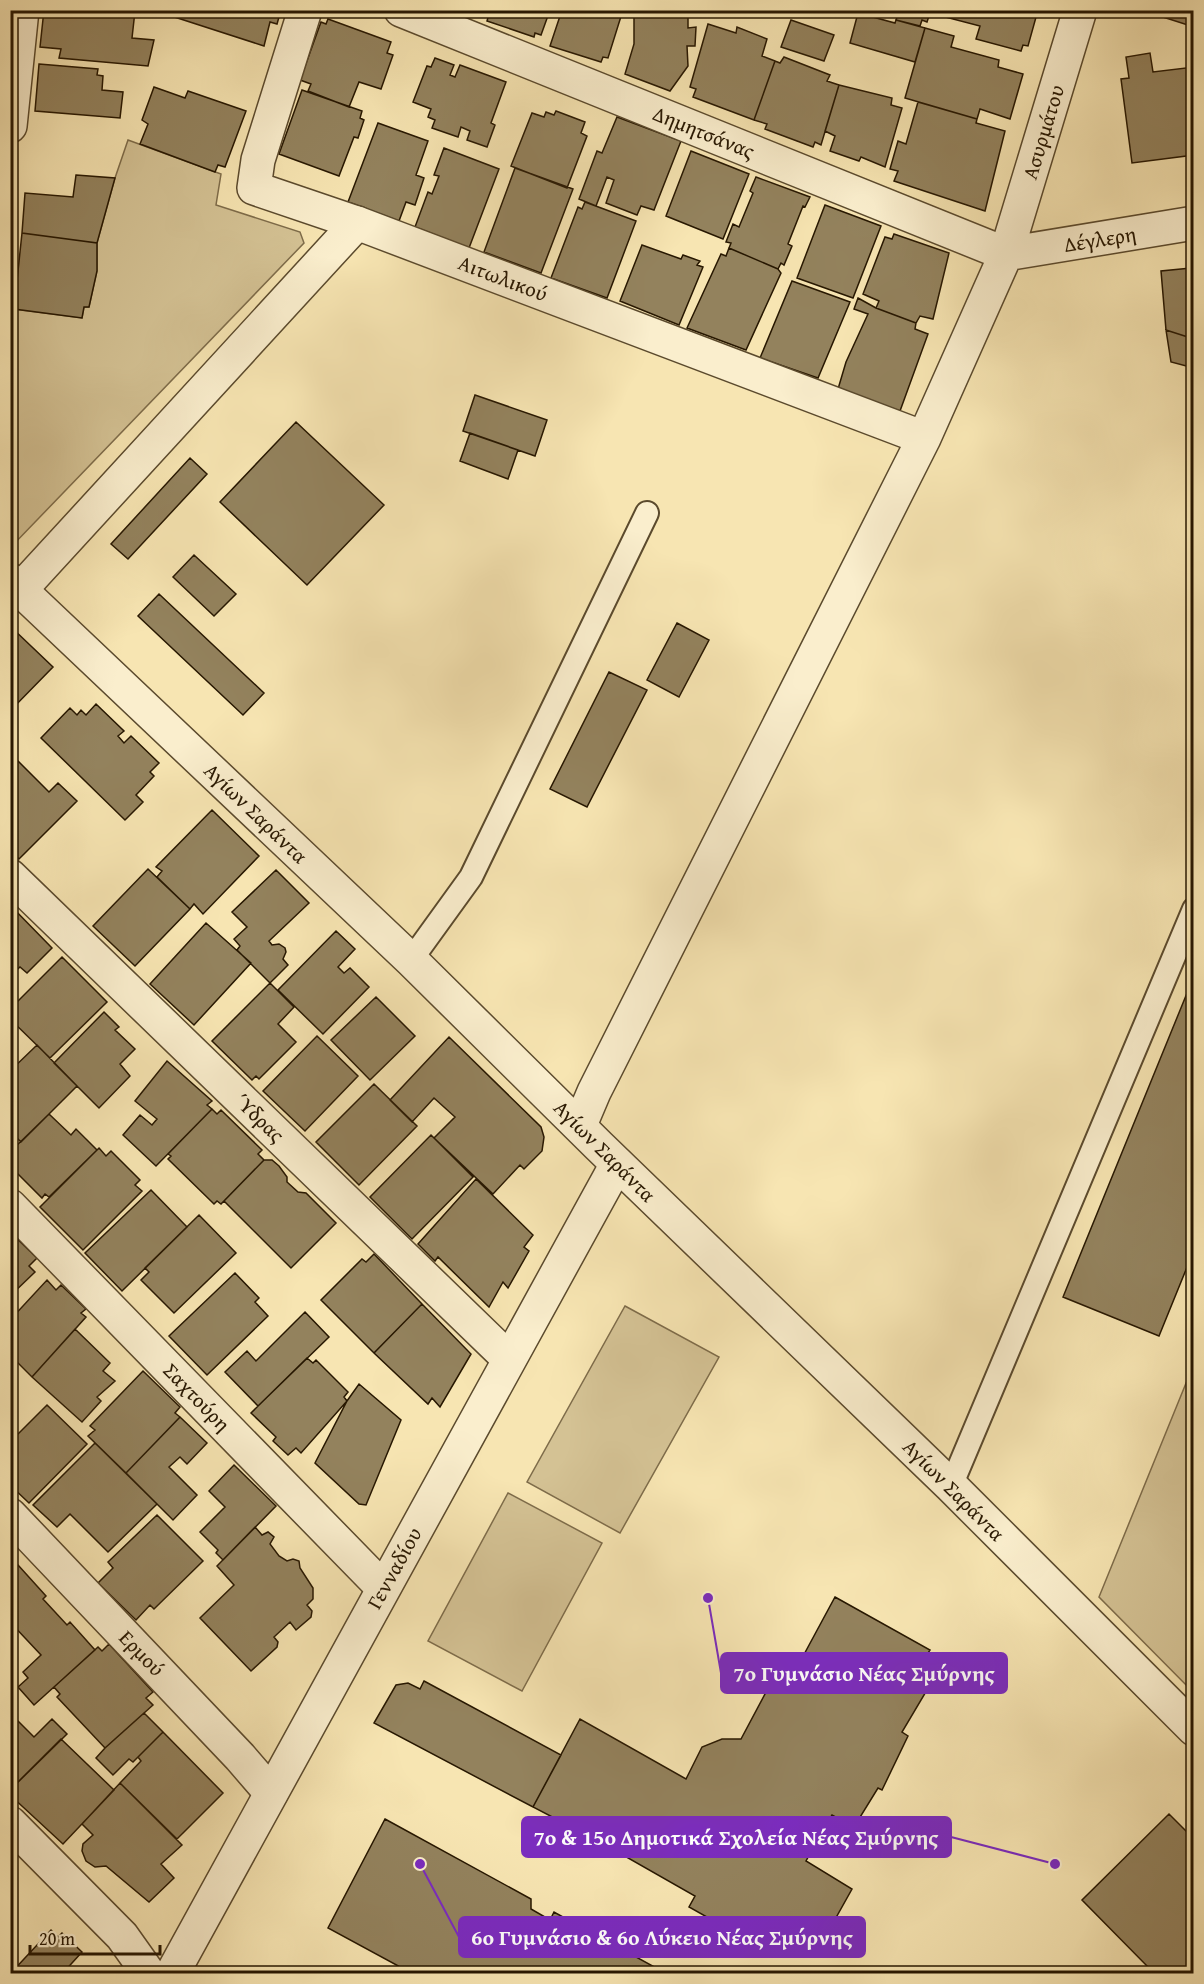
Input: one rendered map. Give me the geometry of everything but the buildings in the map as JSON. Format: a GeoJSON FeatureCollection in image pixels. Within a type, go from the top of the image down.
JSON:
{"type":"FeatureCollection","features":[{"type":"Feature","properties":{"kind":"street"},"geometry":{"type":"LineString","coordinates":[[10,126],[22,10]]}},
{"type":"Feature","properties":{"kind":"street","name":"Αιτωλικού"},"geometry":{"type":"LineString","coordinates":[[305,10],[258,160],[254,188],[357,223],[924,438]]}},
{"type":"Feature","properties":{"kind":"street","name":"Δημητσάνας"},"geometry":{"type":"LineString","coordinates":[[401,10],[1006,254]]}},
{"type":"Feature","properties":{"kind":"street","name":"Ασυρμάτου"},"geometry":{"type":"LineString","coordinates":[[579,1125],[599,1081],[924,438],[1006,254],[1080,10]]}},
{"type":"Feature","properties":{"kind":"street"},"geometry":{"type":"LineString","coordinates":[[16,584],[357,223]]}},
{"type":"Feature","properties":{"kind":"street","name":"Δέγλερη"},"geometry":{"type":"LineString","coordinates":[[1006,254],[1194,224]]}},
{"type":"Feature","properties":{"kind":"street","name":"Αγίων Σαράντα"},"geometry":{"type":"LineString","coordinates":[[16,584],[411,960],[617,1164],[951,1486],[1194,1729]]}},
{"type":"Feature","properties":{"kind":"street","name":"Ύδρας"},"geometry":{"type":"LineString","coordinates":[[10,876],[509,1359]]}},
{"type":"Feature","properties":{"kind":"street","name":"Γενναδίου"},"geometry":{"type":"LineString","coordinates":[[172,1974],[617,1164]]}},
{"type":"Feature","properties":{"kind":"street","name":"Σαχτούρη"},"geometry":{"type":"LineString","coordinates":[[10,1206],[383,1588]]}},
{"type":"Feature","properties":{"kind":"street","name":"Ερμού"},"geometry":{"type":"LineString","coordinates":[[10,1515],[271,1792]]}},
{"type":"Feature","properties":{"kind":"street"},"geometry":{"type":"LineString","coordinates":[[10,1823],[122,1936],[149,1974]]}},
{"type":"Feature","properties":{"kind":"lane"},"geometry":{"type":"LineString","coordinates":[[411,960],[471,877],[646,513]]}},
{"type":"Feature","properties":{"kind":"lane"},"geometry":{"type":"LineString","coordinates":[[951,1486],[1194,909]]}},
{"type":"Feature","properties":{"kind":"shaded area"},"geometry":{"type":"Polygon","coordinates":[[[128,140],[221,174],[216,205],[300,232],[304,243],[11,547],[10,335],[14,309],[82,318],[84,307],[89,307],[97,271],[97,243],[128,140]]]}},
{"type":"Feature","properties":{"kind":"shaded area"},"geometry":{"type":"Polygon","coordinates":[[[625,1306],[719,1357],[620,1533],[527,1482],[625,1306]]]}},
{"type":"Feature","properties":{"kind":"shaded area"},"geometry":{"type":"Polygon","coordinates":[[[1193,1366],[1193,1692],[1099,1597],[1193,1366]]]}},
{"type":"Feature","properties":{"kind":"shaded area"},"geometry":{"type":"Polygon","coordinates":[[[508,1493],[602,1543],[522,1691],[428,1641],[508,1493]]]}},
{"type":"Feature","properties":{"kind":"place","name":"7ο Γυμνάσιο Νέας Σμύρνης"},"geometry":{"type":"Point","coordinates":[708,1598]}},
{"type":"Feature","properties":{"kind":"place","name":"6ο Γυμνάσιο & 6ο Λύκειο Νέας Σμύρνης"},"geometry":{"type":"Point","coordinates":[420,1864]}},
{"type":"Feature","properties":{"kind":"place","name":"7ο & 15ο Δημοτικά Σχολεία Νέας Σμύρνης"},"geometry":{"type":"Point","coordinates":[1055,1864]}}]}
